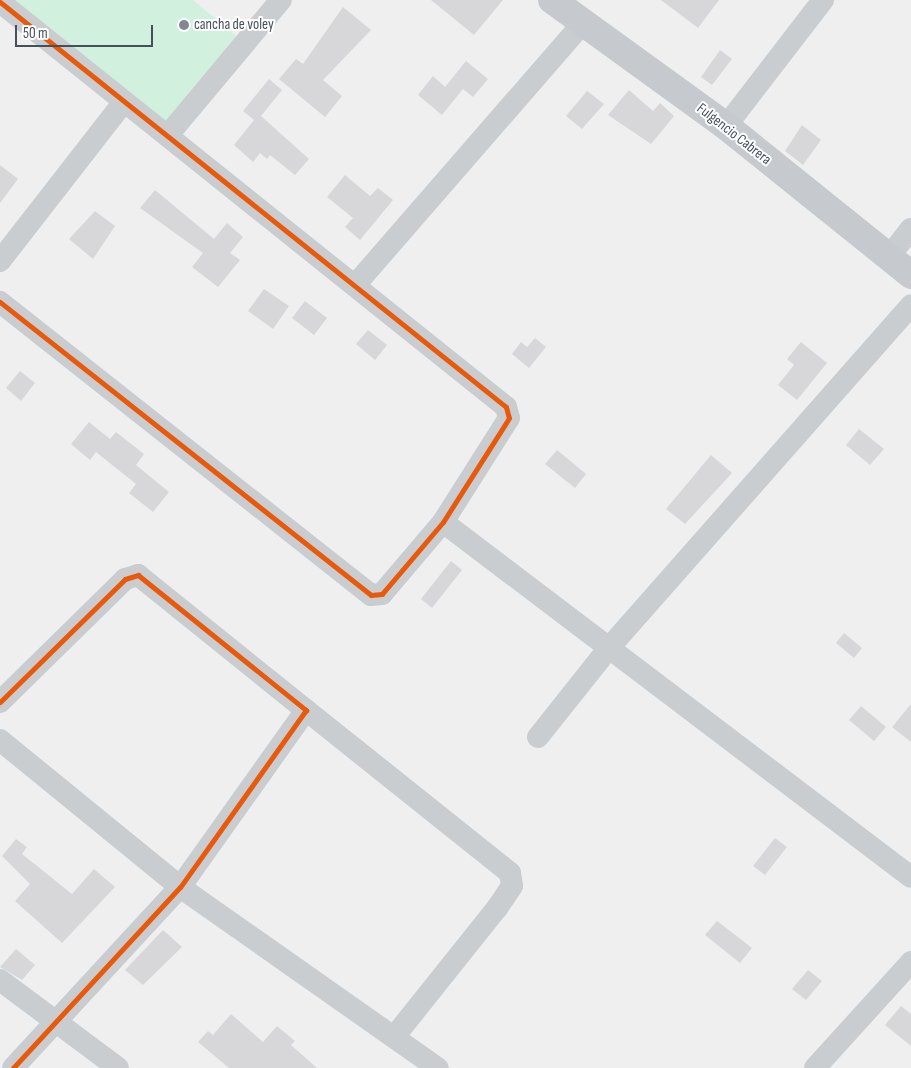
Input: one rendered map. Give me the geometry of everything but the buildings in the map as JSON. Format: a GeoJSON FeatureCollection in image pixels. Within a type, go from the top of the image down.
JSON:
{"type":"FeatureCollection","features":[{"type":"Feature","properties":{"kind":"main road","name":"Fulgencio Cabrera"},"geometry":{"type":"LineString","coordinates":[[568,8],[726,126],[911,275]]}},
{"type":"Feature","properties":{"kind":"street"},"geometry":{"type":"LineString","coordinates":[[168,134],[281,0]]}},
{"type":"Feature","properties":{"kind":"street"},"geometry":{"type":"LineString","coordinates":[[726,126],[823,0]]}},
{"type":"Feature","properties":{"kind":"street"},"geometry":{"type":"LineString","coordinates":[[0,2],[356,284],[508,410],[507,422],[443,522],[382,594],[370,595],[0,302]]}},
{"type":"Feature","properties":{"kind":"street"},"geometry":{"type":"LineString","coordinates":[[356,284],[568,8]]}},
{"type":"Feature","properties":{"kind":"street"},"geometry":{"type":"LineString","coordinates":[[0,261],[124,102]]}},
{"type":"Feature","properties":{"kind":"street"},"geometry":{"type":"LineString","coordinates":[[888,258],[911,229]]}},
{"type":"Feature","properties":{"kind":"street"},"geometry":{"type":"LineString","coordinates":[[538,737],[608,649],[911,305]]}},
{"type":"Feature","properties":{"kind":"street"},"geometry":{"type":"LineString","coordinates":[[443,522],[911,877]]}},
{"type":"Feature","properties":{"kind":"street"},"geometry":{"type":"LineString","coordinates":[[0,702],[125,580],[138,575],[510,873],[512,886],[497,908],[394,1037]]}},
{"type":"Feature","properties":{"kind":"street"},"geometry":{"type":"LineString","coordinates":[[13,1068],[53,1021],[180,887],[306,710]]}},
{"type":"Feature","properties":{"kind":"street"},"geometry":{"type":"LineString","coordinates":[[0,740],[180,887],[438,1068]]}},
{"type":"Feature","properties":{"kind":"street"},"geometry":{"type":"LineString","coordinates":[[816,1068],[911,962]]}},
{"type":"Feature","properties":{"kind":"street"},"geometry":{"type":"LineString","coordinates":[[0,980],[118,1068]]}},
{"type":"Feature","properties":{"kind":"green space"},"geometry":{"type":"Polygon","coordinates":[[[15,0],[193,0],[240,39],[168,123],[15,0]]]}},
{"type":"Feature","properties":{"kind":"cycle path"},"geometry":{"type":"LineString","coordinates":[[0,2],[506,407],[509,418],[443,522],[382,594],[371,595],[0,302]]}},
{"type":"Feature","properties":{"kind":"cycle path"},"geometry":{"type":"LineString","coordinates":[[0,702],[125,579],[138,575],[306,710],[180,887],[13,1068]]}},
{"type":"Feature","properties":{"kind":"place","name":"cancha de voley"},"geometry":{"type":"Point","coordinates":[184,25]}}]}
